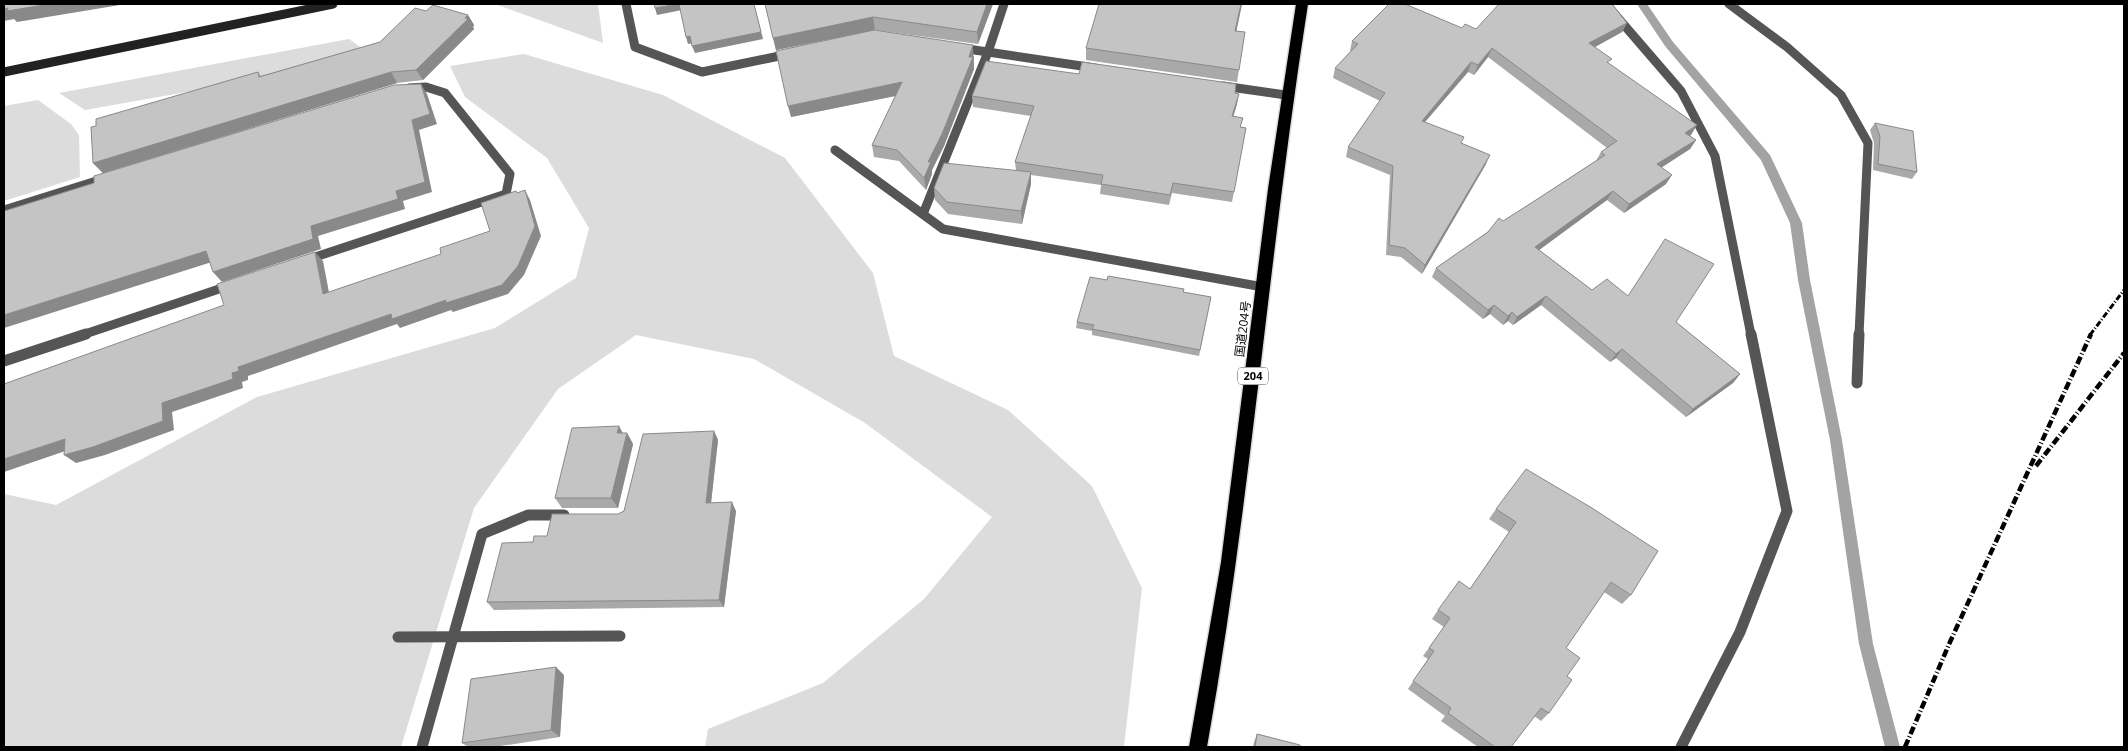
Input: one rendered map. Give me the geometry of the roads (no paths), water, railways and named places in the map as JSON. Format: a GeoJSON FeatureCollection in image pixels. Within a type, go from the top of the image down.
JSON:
{"type":"FeatureCollection","features":[{"type":"Feature","properties":{"kind":"highway","name":"国道204号"},"geometry":{"type":"LineString","coordinates":[[1198,747],[1215,664],[1286,95],[1302,4]]}},
{"type":"Feature","properties":{"kind":"street"},"geometry":{"type":"LineString","coordinates":[[4,72],[333,4]]}},
{"type":"Feature","properties":{"kind":"street"},"geometry":{"type":"LineString","coordinates":[[626,4],[635,47],[702,72],[799,52]]}},
{"type":"Feature","properties":{"kind":"street"},"geometry":{"type":"LineString","coordinates":[[923,214],[988,52],[1004,4]]}},
{"type":"Feature","properties":{"kind":"street"},"geometry":{"type":"LineString","coordinates":[[1606,4],[1681,91],[1715,156],[1787,511],[1740,632],[1681,747]]}},
{"type":"Feature","properties":{"kind":"street"},"geometry":{"type":"LineString","coordinates":[[1729,4],[1787,47],[1841,95],[1868,143],[1857,383]]}},
{"type":"Feature","properties":{"kind":"street"},"geometry":{"type":"LineString","coordinates":[[950,46],[1103,69]]}},
{"type":"Feature","properties":{"kind":"street"},"geometry":{"type":"LineString","coordinates":[[1209,84],[1286,95]]}},
{"type":"Feature","properties":{"kind":"street"},"geometry":{"type":"LineString","coordinates":[[298,263],[506,194],[510,174],[445,94],[426,87],[399,89]]}},
{"type":"Feature","properties":{"kind":"street"},"geometry":{"type":"LineString","coordinates":[[835,150],[944,229],[1263,286]]}},
{"type":"Feature","properties":{"kind":"street"},"geometry":{"type":"LineString","coordinates":[[4,210],[117,175]]}},
{"type":"Feature","properties":{"kind":"street"},"geometry":{"type":"LineString","coordinates":[[4,361],[241,282]]}},
{"type":"Feature","properties":{"kind":"street"},"geometry":{"type":"LineString","coordinates":[[422,747],[482,534],[528,515],[576,515]]}},
{"type":"Feature","properties":{"kind":"street"},"geometry":{"type":"LineString","coordinates":[[398,637],[620,636]]}},
{"type":"Feature","properties":{"kind":"waterway"},"geometry":{"type":"LineString","coordinates":[[1642,4],[1669,44],[1766,158],[1796,223],[1804,280],[1836,440],[1866,644],[1893,747]]}},
{"type":"Feature","properties":{"kind":"railway"},"geometry":{"type":"LineString","coordinates":[[2090,335],[2124,290]]}},
{"type":"Feature","properties":{"kind":"railway"},"geometry":{"type":"LineString","coordinates":[[1905,747],[1950,642],[2091,334]]}},
{"type":"Feature","properties":{"kind":"railway"},"geometry":{"type":"LineString","coordinates":[[2036,466],[2124,353]]}}]}
